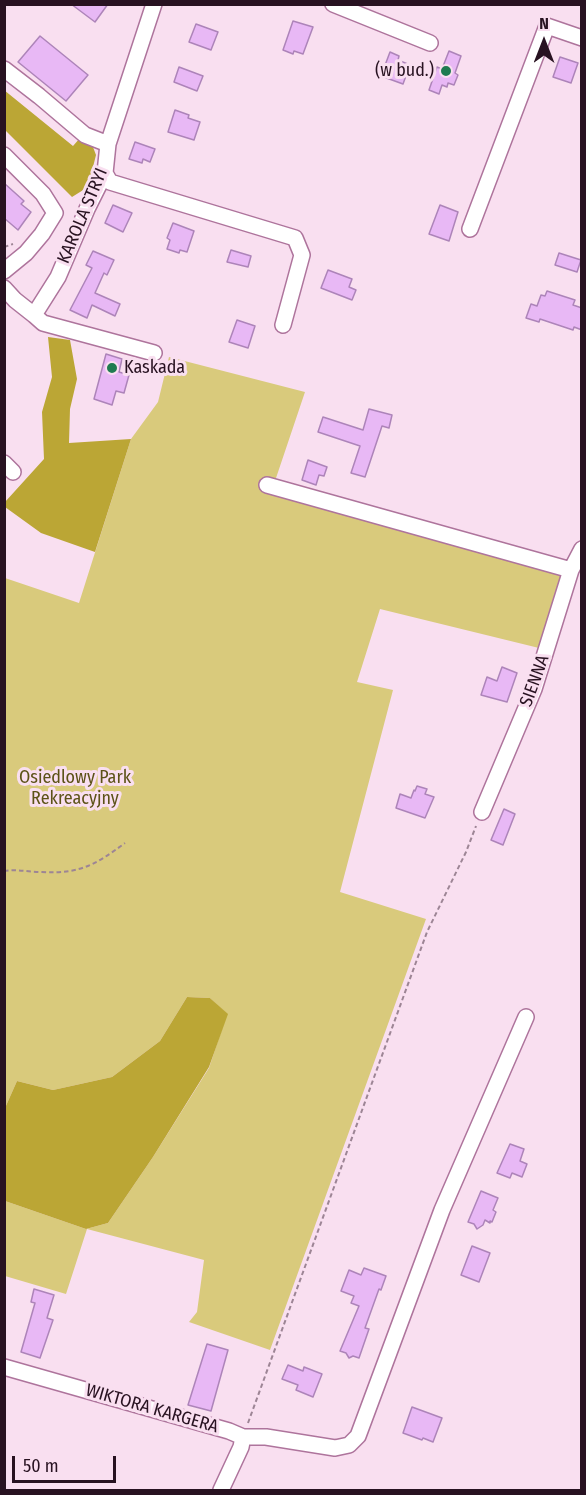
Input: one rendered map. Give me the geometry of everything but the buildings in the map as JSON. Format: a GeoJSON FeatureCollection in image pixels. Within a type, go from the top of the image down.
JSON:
{"type":"FeatureCollection","features":[{"type":"Feature","properties":{"kind":"street","name":"KAROLA STRYI"},"geometry":{"type":"LineString","coordinates":[[34,315],[58,277],[105,173],[108,144],[154,4]]}},
{"type":"Feature","properties":{"kind":"street"},"geometry":{"type":"LineString","coordinates":[[333,4],[430,43]]}},
{"type":"Feature","properties":{"kind":"street"},"geometry":{"type":"LineString","coordinates":[[470,229],[547,26],[582,38]]}},
{"type":"Feature","properties":{"kind":"street"},"geometry":{"type":"LineString","coordinates":[[4,69],[85,135],[108,144]]}},
{"type":"Feature","properties":{"kind":"street"},"geometry":{"type":"LineString","coordinates":[[4,155],[43,194],[55,213],[42,234],[26,253],[7,263]]}},
{"type":"Feature","properties":{"kind":"street"},"geometry":{"type":"LineString","coordinates":[[105,173],[110,182],[295,237],[302,255],[283,325]]}},
{"type":"Feature","properties":{"kind":"street"},"geometry":{"type":"LineString","coordinates":[[4,288],[43,323],[154,353]]}},
{"type":"Feature","properties":{"kind":"street"},"geometry":{"type":"LineString","coordinates":[[267,485],[572,570]]}},
{"type":"Feature","properties":{"kind":"street","name":"SIENNA"},"geometry":{"type":"LineString","coordinates":[[482,812],[534,689],[572,570],[582,549]]}},
{"type":"Feature","properties":{"kind":"street"},"geometry":{"type":"LineString","coordinates":[[243,1437],[266,1437],[335,1448],[349,1445],[358,1436],[442,1210],[526,1017]]}},
{"type":"Feature","properties":{"kind":"street","name":"WIKTORA KARGERA"},"geometry":{"type":"LineString","coordinates":[[4,1367],[229,1431],[243,1437],[241,1447],[221,1491]]}},
{"type":"Feature","properties":{"kind":"path"},"geometry":{"type":"LineString","coordinates":[[4,247],[16,243]]}},
{"type":"Feature","properties":{"kind":"path"},"geometry":{"type":"LineString","coordinates":[[243,1437],[427,932],[466,852],[482,812]]}},
{"type":"Feature","properties":{"kind":"path"},"geometry":{"type":"LineString","coordinates":[[4,871],[72,871],[88,867],[125,843]]}},
{"type":"Feature","properties":{"kind":"green space","name":"Osiedlowy Park Rekreacyjny"},"geometry":{"type":"Polygon","coordinates":[[[169,357],[305,392],[275,481],[564,573],[539,648],[380,609],[357,682],[393,690],[340,892],[426,919],[270,1350],[189,1322],[197,1312],[204,1260],[87,1229],[66,1294],[5,1276],[5,1201],[86,1229],[108,1223],[209,1068],[227,1014],[210,998],[187,997],[160,1041],[112,1077],[53,1090],[17,1081],[5,1108],[5,578],[79,603],[131,439],[158,402],[169,357]]]}},
{"type":"Feature","properties":{"kind":"shaded area"},"geometry":{"type":"Polygon","coordinates":[[[4,90],[73,146],[80,138],[93,147],[96,155],[88,187],[72,197],[5,130],[4,90]]]}},
{"type":"Feature","properties":{"kind":"shaded area"},"geometry":{"type":"Polygon","coordinates":[[[48,337],[70,340],[77,379],[70,409],[69,443],[131,439],[95,552],[41,533],[5,507],[5,502],[44,459],[42,412],[52,377],[48,337]]]}},
{"type":"Feature","properties":{"kind":"shaded area"},"geometry":{"type":"Polygon","coordinates":[[[187,997],[210,998],[228,1014],[209,1067],[153,1157],[108,1223],[86,1229],[5,1201],[5,1108],[17,1081],[53,1090],[112,1077],[160,1041],[187,997]]]}},
{"type":"Feature","properties":{"kind":"place","name":"(w bud.)"},"geometry":{"type":"Point","coordinates":[446,71]}},
{"type":"Feature","properties":{"kind":"place","name":"Kaskada"},"geometry":{"type":"Point","coordinates":[112,368]}}]}
